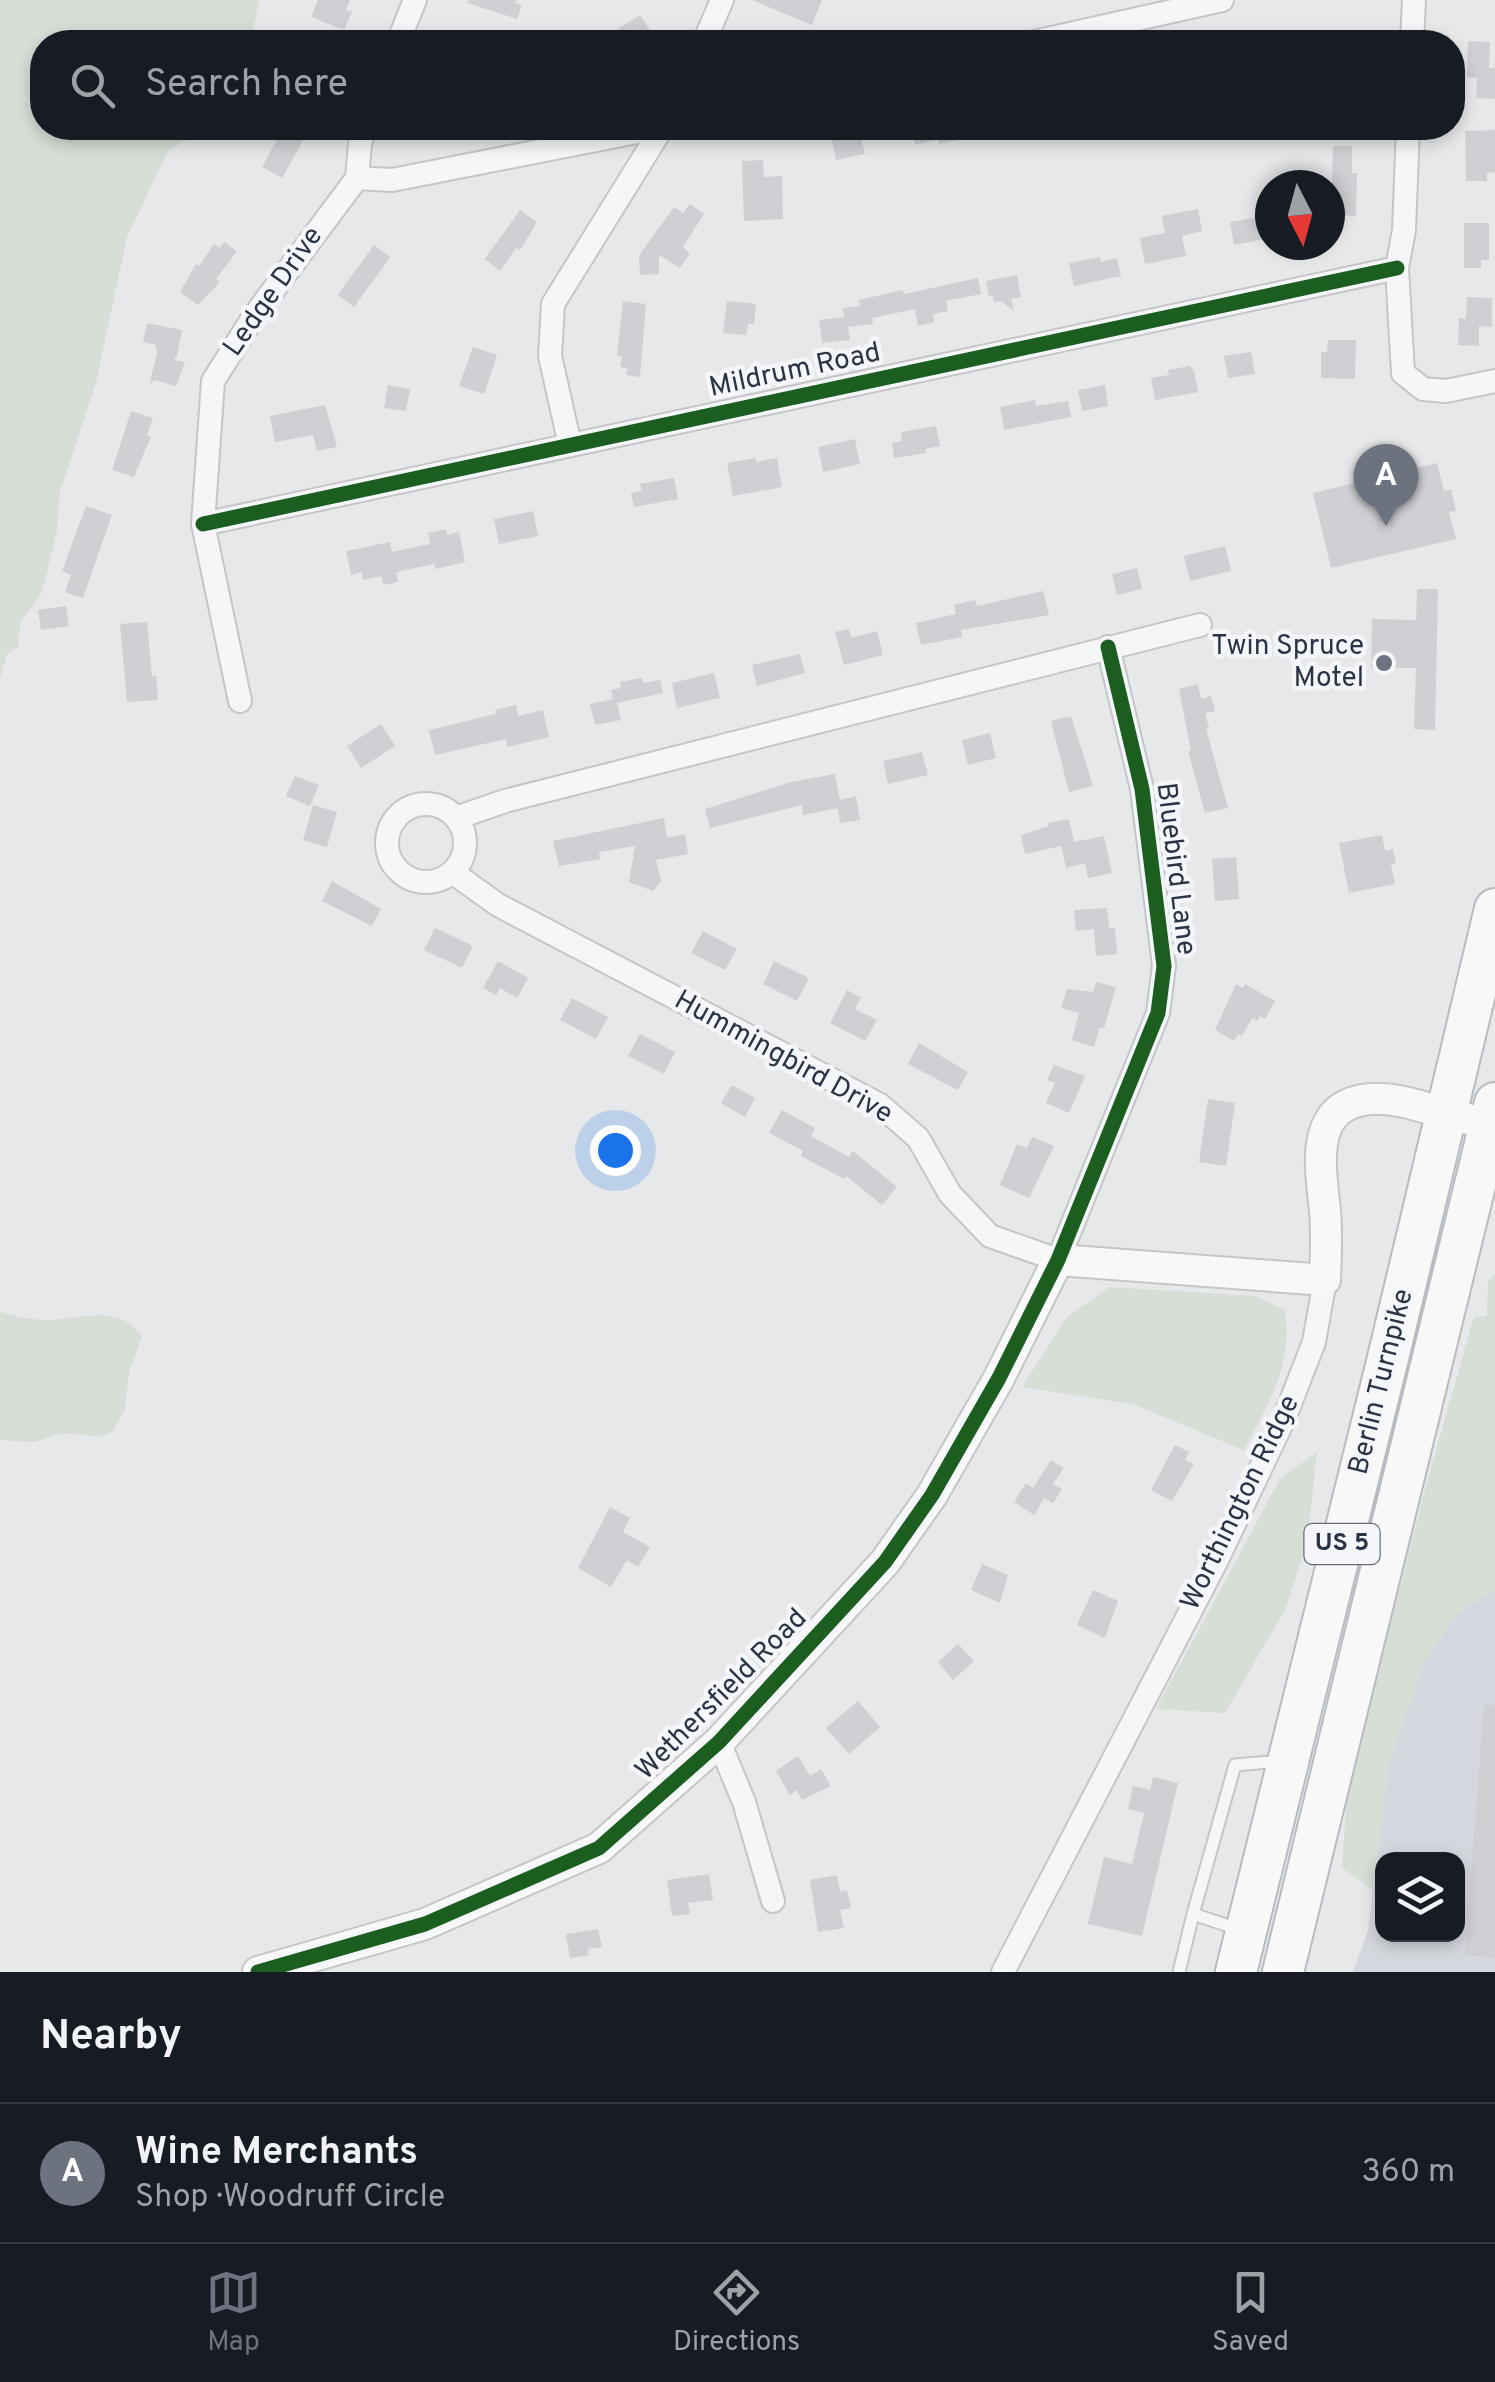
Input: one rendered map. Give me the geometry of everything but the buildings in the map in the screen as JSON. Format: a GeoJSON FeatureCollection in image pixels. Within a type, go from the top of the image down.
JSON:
{"type":"FeatureCollection","features":[{"type":"Feature","properties":{"kind":"highway","name":"Berlin Turnpike"},"geometry":{"type":"LineString","coordinates":[[1236,1972],[1495,908]]}},
{"type":"Feature","properties":{"kind":"highway","name":"Berlin Turnpike"},"geometry":{"type":"LineString","coordinates":[[1282,1972],[1493,1117]]}},
{"type":"Feature","properties":{"kind":"street"},"geometry":{"type":"LineString","coordinates":[[403,30],[414,0]]}},
{"type":"Feature","properties":{"kind":"street"},"geometry":{"type":"LineString","coordinates":[[709,30],[722,0]]}},
{"type":"Feature","properties":{"kind":"street"},"geometry":{"type":"LineString","coordinates":[[1088,30],[1222,0]]}},
{"type":"Feature","properties":{"kind":"street"},"geometry":{"type":"LineString","coordinates":[[1413,30],[1414,0]]}},
{"type":"Feature","properties":{"kind":"street","name":"Ledge Drive"},"geometry":{"type":"LineString","coordinates":[[240,702],[203,524],[213,382],[254,316],[356,178],[361,140]]}},
{"type":"Feature","properties":{"kind":"street"},"geometry":{"type":"LineString","coordinates":[[356,178],[392,180],[598,140]]}},
{"type":"Feature","properties":{"kind":"street"},"geometry":{"type":"LineString","coordinates":[[570,445],[550,356],[553,304],[653,140]]}},
{"type":"Feature","properties":{"kind":"street"},"geometry":{"type":"LineString","coordinates":[[1408,140],[1404,230],[1397,268],[1403,373],[1424,389],[1446,391],[1495,381]]}},
{"type":"Feature","properties":{"kind":"street","name":"Mildrum Road"},"geometry":{"type":"LineString","coordinates":[[203,524],[1397,268]]}},
{"type":"Feature","properties":{"kind":"street"},"geometry":{"type":"LineString","coordinates":[[456,818],[524,796],[1200,626]]}},
{"type":"Feature","properties":{"kind":"street","name":"Bluebird Lane"},"geometry":{"type":"LineString","coordinates":[[1058,1260],[1158,1013],[1164,966],[1142,789],[1108,647]]}},
{"type":"Feature","properties":{"kind":"street"},"geometry":{"type":"LineString","coordinates":[[437,806],[456,818],[465,844],[452,872],[432,881],[410,878],[394,864],[387,844],[395,820],[412,807],[437,806]]}},
{"type":"Feature","properties":{"kind":"street","name":"Hummingbird Drive"},"geometry":{"type":"LineString","coordinates":[[452,872],[498,904],[880,1105],[918,1138],[950,1194],[990,1236],[1058,1260],[1325,1280]]}},
{"type":"Feature","properties":{"kind":"street","name":"Worthington Ridge"},"geometry":{"type":"LineString","coordinates":[[1003,1972],[1216,1562],[1284,1419],[1314,1342],[1325,1280],[1325,1212],[1319,1152],[1334,1116],[1351,1104],[1371,1099],[1446,1114],[1493,1117]]}},
{"type":"Feature","properties":{"kind":"street","name":"Wethersfield Road"},"geometry":{"type":"LineString","coordinates":[[258,1972],[425,1924],[599,1848],[719,1742],[885,1562],[932,1495],[1058,1260]]}},
{"type":"Feature","properties":{"kind":"street"},"geometry":{"type":"LineString","coordinates":[[719,1742],[744,1802],[773,1902]]}},
{"type":"Feature","properties":{"kind":"lane"},"geometry":{"type":"LineString","coordinates":[[1179,1972],[1236,1765],[1289,1760]]}},
{"type":"Feature","properties":{"kind":"lane"},"geometry":{"type":"LineString","coordinates":[[1193,1914],[1246,1932]]}},
{"type":"Feature","properties":{"kind":"shaded area"},"geometry":{"type":"Polygon","coordinates":[[[0,0],[260,0],[253,30],[30,30],[30,140],[186,140],[168,151],[127,237],[96,383],[60,492],[57,530],[42,592],[20,623],[18,647],[7,654],[0,679],[0,0]]]}},
{"type":"Feature","properties":{"kind":"shaded area"},"geometry":{"type":"Polygon","coordinates":[[[1495,1274],[1495,1590],[1459,1612],[1424,1662],[1389,1764],[1373,1890],[1342,1868],[1347,1793],[1474,1317],[1487,1316],[1488,1281],[1495,1274]]]}},
{"type":"Feature","properties":{"kind":"shaded area"},"geometry":{"type":"Polygon","coordinates":[[[1110,1287],[1256,1296],[1285,1310],[1287,1330],[1282,1366],[1244,1450],[1132,1404],[1022,1387],[1067,1317],[1110,1287]]]}},
{"type":"Feature","properties":{"kind":"shaded area"},"geometry":{"type":"Polygon","coordinates":[[[0,1312],[41,1320],[110,1316],[122,1319],[142,1336],[129,1372],[125,1409],[113,1431],[101,1437],[62,1433],[34,1442],[0,1440],[0,1312]]]}},
{"type":"Feature","properties":{"kind":"shaded area"},"geometry":{"type":"Polygon","coordinates":[[[1317,1452],[1307,1543],[1285,1610],[1225,1713],[1156,1709],[1280,1479],[1317,1452]]]}},
{"type":"Feature","properties":{"kind":"shaded area"},"geometry":{"type":"Polygon","coordinates":[[[1495,1590],[1495,1972],[1353,1972],[1368,1930],[1375,1875],[1375,1942],[1465,1942],[1465,1852],[1378,1852],[1389,1764],[1424,1662],[1459,1612],[1495,1590]]]}},
{"type":"Feature","properties":{"kind":"cycle path"},"geometry":{"type":"LineString","coordinates":[[203,524],[1397,268]]}},
{"type":"Feature","properties":{"kind":"cycle path"},"geometry":{"type":"LineString","coordinates":[[258,1972],[425,1924],[599,1848],[719,1742],[885,1562],[932,1495],[999,1378],[1058,1260],[1158,1013],[1164,966],[1142,789],[1108,647]]}},
{"type":"Feature","properties":{"kind":"place","name":"Wine Merchants"},"geometry":{"type":"Point","coordinates":[1386,526]}},
{"type":"Feature","properties":{"kind":"place","name":"Twin Spruce Motel"},"geometry":{"type":"Point","coordinates":[1384,663]}}]}
